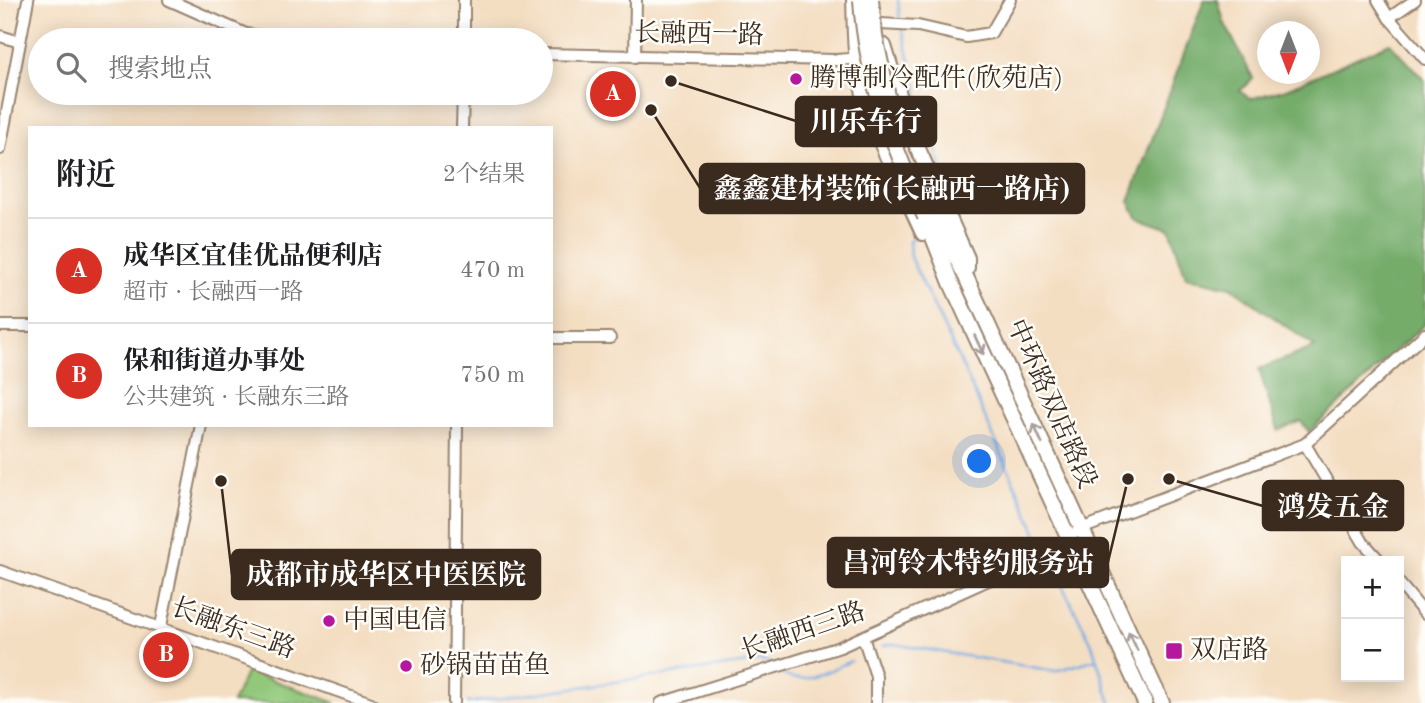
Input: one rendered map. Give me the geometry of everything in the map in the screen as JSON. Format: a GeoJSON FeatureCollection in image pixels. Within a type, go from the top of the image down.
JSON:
{"type":"FeatureCollection","features":[{"type":"Feature","properties":{"kind":"main road"},"geometry":{"type":"LineString","coordinates":[[854,0],[857,60],[872,121],[927,242],[951,283]]}},
{"type":"Feature","properties":{"kind":"main road"},"geometry":{"type":"LineString","coordinates":[[861,0],[863,30],[878,100],[891,141],[929,215],[966,277]]}},
{"type":"Feature","properties":{"kind":"main road"},"geometry":{"type":"LineString","coordinates":[[871,0],[886,94],[951,283]]}},
{"type":"Feature","properties":{"kind":"main road"},"geometry":{"type":"LineString","coordinates":[[878,0],[885,53],[910,131],[967,258],[966,277]]}},
{"type":"Feature","properties":{"kind":"main road","name":"中环路双店路段"},"geometry":{"type":"LineString","coordinates":[[966,277],[1162,703]]}},
{"type":"Feature","properties":{"kind":"main road","name":"中环路双店路段"},"geometry":{"type":"LineString","coordinates":[[951,283],[1145,703]]}},
{"type":"Feature","properties":{"kind":"street"},"geometry":{"type":"LineString","coordinates":[[0,149],[29,0]]}},
{"type":"Feature","properties":{"kind":"street"},"geometry":{"type":"LineString","coordinates":[[169,0],[232,28]]}},
{"type":"Feature","properties":{"kind":"street"},"geometry":{"type":"LineString","coordinates":[[464,0],[464,28]]}},
{"type":"Feature","properties":{"kind":"street"},"geometry":{"type":"LineString","coordinates":[[635,57],[636,0]]}},
{"type":"Feature","properties":{"kind":"street"},"geometry":{"type":"LineString","coordinates":[[880,24],[901,24],[966,37],[991,33],[1010,0]]}},
{"type":"Feature","properties":{"kind":"street"},"geometry":{"type":"LineString","coordinates":[[1378,0],[1389,18],[1425,60]]}},
{"type":"Feature","properties":{"kind":"street"},"geometry":{"type":"LineString","coordinates":[[1389,18],[1415,0]]}},
{"type":"Feature","properties":{"kind":"street"},"geometry":{"type":"LineString","coordinates":[[0,36],[20,42]]}},
{"type":"Feature","properties":{"kind":"street","name":"长融西一路"},"geometry":{"type":"LineString","coordinates":[[553,54],[857,60],[885,53]]}},
{"type":"Feature","properties":{"kind":"street"},"geometry":{"type":"LineString","coordinates":[[462,126],[463,105]]}},
{"type":"Feature","properties":{"kind":"street"},"geometry":{"type":"LineString","coordinates":[[0,326],[28,326]]}},
{"type":"Feature","properties":{"kind":"street"},"geometry":{"type":"LineString","coordinates":[[1376,556],[1363,542],[1305,444],[1425,334]]}},
{"type":"Feature","properties":{"kind":"street"},"geometry":{"type":"LineString","coordinates":[[553,338],[610,338]]}},
{"type":"Feature","properties":{"kind":"street"},"geometry":{"type":"LineString","coordinates":[[160,626],[201,427]]}},
{"type":"Feature","properties":{"kind":"street"},"geometry":{"type":"LineString","coordinates":[[454,699],[457,427]]}},
{"type":"Feature","properties":{"kind":"street","name":"长融西三路"},"geometry":{"type":"LineString","coordinates":[[661,703],[840,647],[1037,559],[1055,550],[1081,529],[1305,444]]}},
{"type":"Feature","properties":{"kind":"street","name":"长融东三路"},"geometry":{"type":"LineString","coordinates":[[0,571],[371,703]]}},
{"type":"Feature","properties":{"kind":"street"},"geometry":{"type":"LineString","coordinates":[[1404,589],[1425,614]]}},
{"type":"Feature","properties":{"kind":"street"},"geometry":{"type":"LineString","coordinates":[[863,637],[876,676],[876,703]]}},
{"type":"Feature","properties":{"kind":"green space"},"geometry":{"type":"Polygon","coordinates":[[[1204,0],[1218,0],[1224,22],[1253,78],[1240,91],[1250,99],[1297,84],[1320,84],[1320,74],[1390,43],[1425,81],[1425,324],[1309,432],[1301,421],[1278,430],[1259,369],[1315,347],[1231,287],[1186,277],[1170,229],[1138,218],[1129,201],[1204,0]]]}},
{"type":"Feature","properties":{"kind":"green space"},"geometry":{"type":"Polygon","coordinates":[[[247,671],[336,703],[232,703],[247,671]]]}},
{"type":"Feature","properties":{"kind":"waterway"},"geometry":{"type":"LineString","coordinates":[[898,0],[900,21]]}},
{"type":"Feature","properties":{"kind":"waterway"},"geometry":{"type":"LineString","coordinates":[[902,28],[918,93],[955,210]]}},
{"type":"Feature","properties":{"kind":"waterway"},"geometry":{"type":"LineString","coordinates":[[913,238],[909,241],[910,257],[960,361],[1045,552]]}},
{"type":"Feature","properties":{"kind":"waterway"},"geometry":{"type":"LineString","coordinates":[[1048,558],[1091,642],[1111,703]]}},
{"type":"Feature","properties":{"kind":"waterway"},"geometry":{"type":"LineString","coordinates":[[883,646],[894,644],[1055,671],[1097,659]]}},
{"type":"Feature","properties":{"kind":"waterway"},"geometry":{"type":"LineString","coordinates":[[468,703],[761,661],[771,663]]}},
{"type":"Feature","properties":{"kind":"waterway"},"geometry":{"type":"LineString","coordinates":[[779,671],[795,679],[805,678],[825,673],[851,661]]}},
{"type":"Feature","properties":{"kind":"place","name":"腾博制冷配件(欣苑店)"},"geometry":{"type":"Point","coordinates":[796,79]}},
{"type":"Feature","properties":{"kind":"place","name":"川乐车行"},"geometry":{"type":"Point","coordinates":[671,81]}},
{"type":"Feature","properties":{"kind":"place","name":"成华区宜佳优品便利店"},"geometry":{"type":"Point","coordinates":[613,94]}},
{"type":"Feature","properties":{"kind":"place","name":"鑫鑫建材装饰(长融西一路店)"},"geometry":{"type":"Point","coordinates":[651,110]}},
{"type":"Feature","properties":{"kind":"place","name":"昌河铃木特约服务站"},"geometry":{"type":"Point","coordinates":[1128,479]}},
{"type":"Feature","properties":{"kind":"place","name":"鸿发五金"},"geometry":{"type":"Point","coordinates":[1169,479]}},
{"type":"Feature","properties":{"kind":"place","name":"成都市成华区中医医院"},"geometry":{"type":"Point","coordinates":[221,481]}},
{"type":"Feature","properties":{"kind":"place","name":"中国电信"},"geometry":{"type":"Point","coordinates":[329,621]}},
{"type":"Feature","properties":{"kind":"place","name":"双店路"},"geometry":{"type":"Point","coordinates":[1174,651]}},
{"type":"Feature","properties":{"kind":"place","name":"保和街道办事处"},"geometry":{"type":"Point","coordinates":[166,655]}},
{"type":"Feature","properties":{"kind":"place","name":"砂锅苗苗鱼"},"geometry":{"type":"Point","coordinates":[406,666]}}]}
